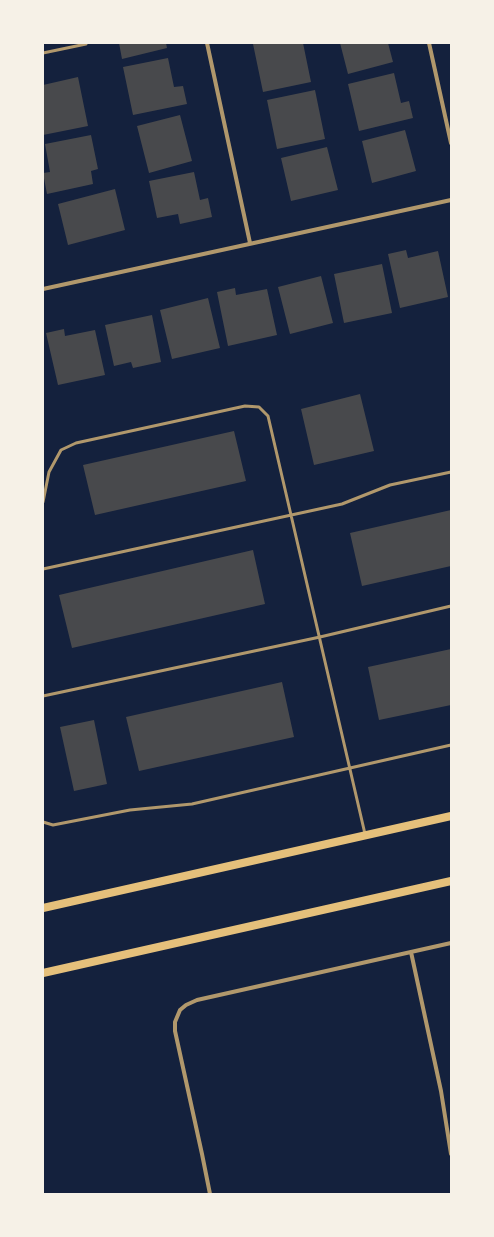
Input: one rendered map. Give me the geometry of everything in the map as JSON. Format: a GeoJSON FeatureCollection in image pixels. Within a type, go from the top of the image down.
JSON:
{"type":"FeatureCollection","features":[{"type":"Feature","properties":{"kind":"main road"},"geometry":{"type":"LineString","coordinates":[[43,908],[451,816]]}},
{"type":"Feature","properties":{"kind":"main road"},"geometry":{"type":"LineString","coordinates":[[43,973],[451,881]]}},
{"type":"Feature","properties":{"kind":"street"},"geometry":{"type":"LineString","coordinates":[[207,43],[250,243]]}},
{"type":"Feature","properties":{"kind":"street"},"geometry":{"type":"LineString","coordinates":[[429,43],[451,143]]}},
{"type":"Feature","properties":{"kind":"street"},"geometry":{"type":"LineString","coordinates":[[43,289],[451,200]]}},
{"type":"Feature","properties":{"kind":"street"},"geometry":{"type":"LineString","coordinates":[[210,1194],[175,1031],[175,1022],[180,1010],[186,1005],[197,1000],[451,943]]}},
{"type":"Feature","properties":{"kind":"street"},"geometry":{"type":"LineString","coordinates":[[411,952],[441,1091],[451,1154]]}},
{"type":"Feature","properties":{"kind":"lane"},"geometry":{"type":"LineString","coordinates":[[43,53],[86,44]]}},
{"type":"Feature","properties":{"kind":"lane"},"geometry":{"type":"LineString","coordinates":[[43,502],[49,472],[61,450],[76,443],[245,406],[259,407],[268,416],[365,836]]}},
{"type":"Feature","properties":{"kind":"lane"},"geometry":{"type":"LineString","coordinates":[[43,569],[342,504],[390,485],[451,472]]}},
{"type":"Feature","properties":{"kind":"lane"},"geometry":{"type":"LineString","coordinates":[[43,696],[320,637],[451,606]]}},
{"type":"Feature","properties":{"kind":"lane"},"geometry":{"type":"LineString","coordinates":[[43,822],[53,826],[130,810],[192,804],[451,745]]}},
{"type":"Feature","properties":{"kind":"building"},"geometry":{"type":"Polygon","coordinates":[[[119,43],[166,43],[167,48],[122,59],[119,43]]]}},
{"type":"Feature","properties":{"kind":"building"},"geometry":{"type":"Polygon","coordinates":[[[303,43],[311,82],[263,92],[253,44],[303,43]]]}},
{"type":"Feature","properties":{"kind":"building"},"geometry":{"type":"Polygon","coordinates":[[[340,43],[388,43],[393,62],[348,74],[340,43]]]}},
{"type":"Feature","properties":{"kind":"building"},"geometry":{"type":"Polygon","coordinates":[[[168,58],[174,87],[183,86],[187,104],[133,115],[123,67],[168,58]]]}},
{"type":"Feature","properties":{"kind":"building"},"geometry":{"type":"Polygon","coordinates":[[[394,73],[401,103],[409,101],[413,118],[359,131],[348,84],[394,73]]]}},
{"type":"Feature","properties":{"kind":"building"},"geometry":{"type":"Polygon","coordinates":[[[78,77],[88,126],[43,135],[43,85],[78,77]]]}},
{"type":"Feature","properties":{"kind":"building"},"geometry":{"type":"Polygon","coordinates":[[[315,90],[325,139],[277,149],[267,100],[315,90]]]}},
{"type":"Feature","properties":{"kind":"building"},"geometry":{"type":"Polygon","coordinates":[[[180,115],[192,161],[149,173],[137,126],[180,115]]]}},
{"type":"Feature","properties":{"kind":"building"},"geometry":{"type":"Polygon","coordinates":[[[405,130],[416,171],[372,183],[362,141],[405,130]]]}},
{"type":"Feature","properties":{"kind":"building"},"geometry":{"type":"Polygon","coordinates":[[[91,135],[98,169],[91,171],[93,184],[47,194],[43,173],[50,172],[45,144],[91,135]]]}},
{"type":"Feature","properties":{"kind":"building"},"geometry":{"type":"Polygon","coordinates":[[[327,147],[338,190],[291,201],[281,158],[327,147]]]}},
{"type":"Feature","properties":{"kind":"building"},"geometry":{"type":"Polygon","coordinates":[[[194,172],[200,200],[208,198],[212,217],[180,224],[178,214],[157,218],[149,181],[194,172]]]}},
{"type":"Feature","properties":{"kind":"building"},"geometry":{"type":"Polygon","coordinates":[[[115,189],[125,230],[68,245],[58,204],[115,189]]]}},
{"type":"Feature","properties":{"kind":"building"},"geometry":{"type":"Polygon","coordinates":[[[406,250],[408,258],[438,251],[448,297],[400,308],[388,254],[406,250]]]}},
{"type":"Feature","properties":{"kind":"building"},"geometry":{"type":"Polygon","coordinates":[[[382,264],[392,313],[344,323],[334,274],[382,264]]]}},
{"type":"Feature","properties":{"kind":"building"},"geometry":{"type":"Polygon","coordinates":[[[321,276],[333,323],[290,334],[278,287],[321,276]]]}},
{"type":"Feature","properties":{"kind":"building"},"geometry":{"type":"Polygon","coordinates":[[[235,288],[236,295],[267,289],[277,335],[228,346],[217,292],[235,288]]]}},
{"type":"Feature","properties":{"kind":"building"},"geometry":{"type":"Polygon","coordinates":[[[208,298],[220,348],[172,359],[160,310],[208,298]]]}},
{"type":"Feature","properties":{"kind":"building"},"geometry":{"type":"Polygon","coordinates":[[[152,315],[161,362],[133,368],[131,362],[114,366],[105,325],[152,315]]]}},
{"type":"Feature","properties":{"kind":"building"},"geometry":{"type":"Polygon","coordinates":[[[64,329],[65,336],[95,330],[105,375],[58,385],[46,333],[64,329]]]}},
{"type":"Feature","properties":{"kind":"building"},"geometry":{"type":"Polygon","coordinates":[[[360,394],[374,451],[314,465],[301,409],[360,394]]]}},
{"type":"Feature","properties":{"kind":"building"},"geometry":{"type":"Polygon","coordinates":[[[234,431],[246,481],[95,515],[83,465],[234,431]]]}},
{"type":"Feature","properties":{"kind":"building"},"geometry":{"type":"Polygon","coordinates":[[[451,510],[451,566],[362,586],[350,533],[451,510]]]}},
{"type":"Feature","properties":{"kind":"building"},"geometry":{"type":"Polygon","coordinates":[[[253,550],[265,604],[72,648],[59,595],[253,550]]]}},
{"type":"Feature","properties":{"kind":"building"},"geometry":{"type":"Polygon","coordinates":[[[451,649],[451,705],[379,720],[368,667],[451,649]]]}},
{"type":"Feature","properties":{"kind":"building"},"geometry":{"type":"Polygon","coordinates":[[[282,682],[294,737],[139,771],[126,717],[282,682]]]}},
{"type":"Feature","properties":{"kind":"building"},"geometry":{"type":"Polygon","coordinates":[[[94,720],[107,784],[74,791],[60,727],[94,720]]]}}]}
